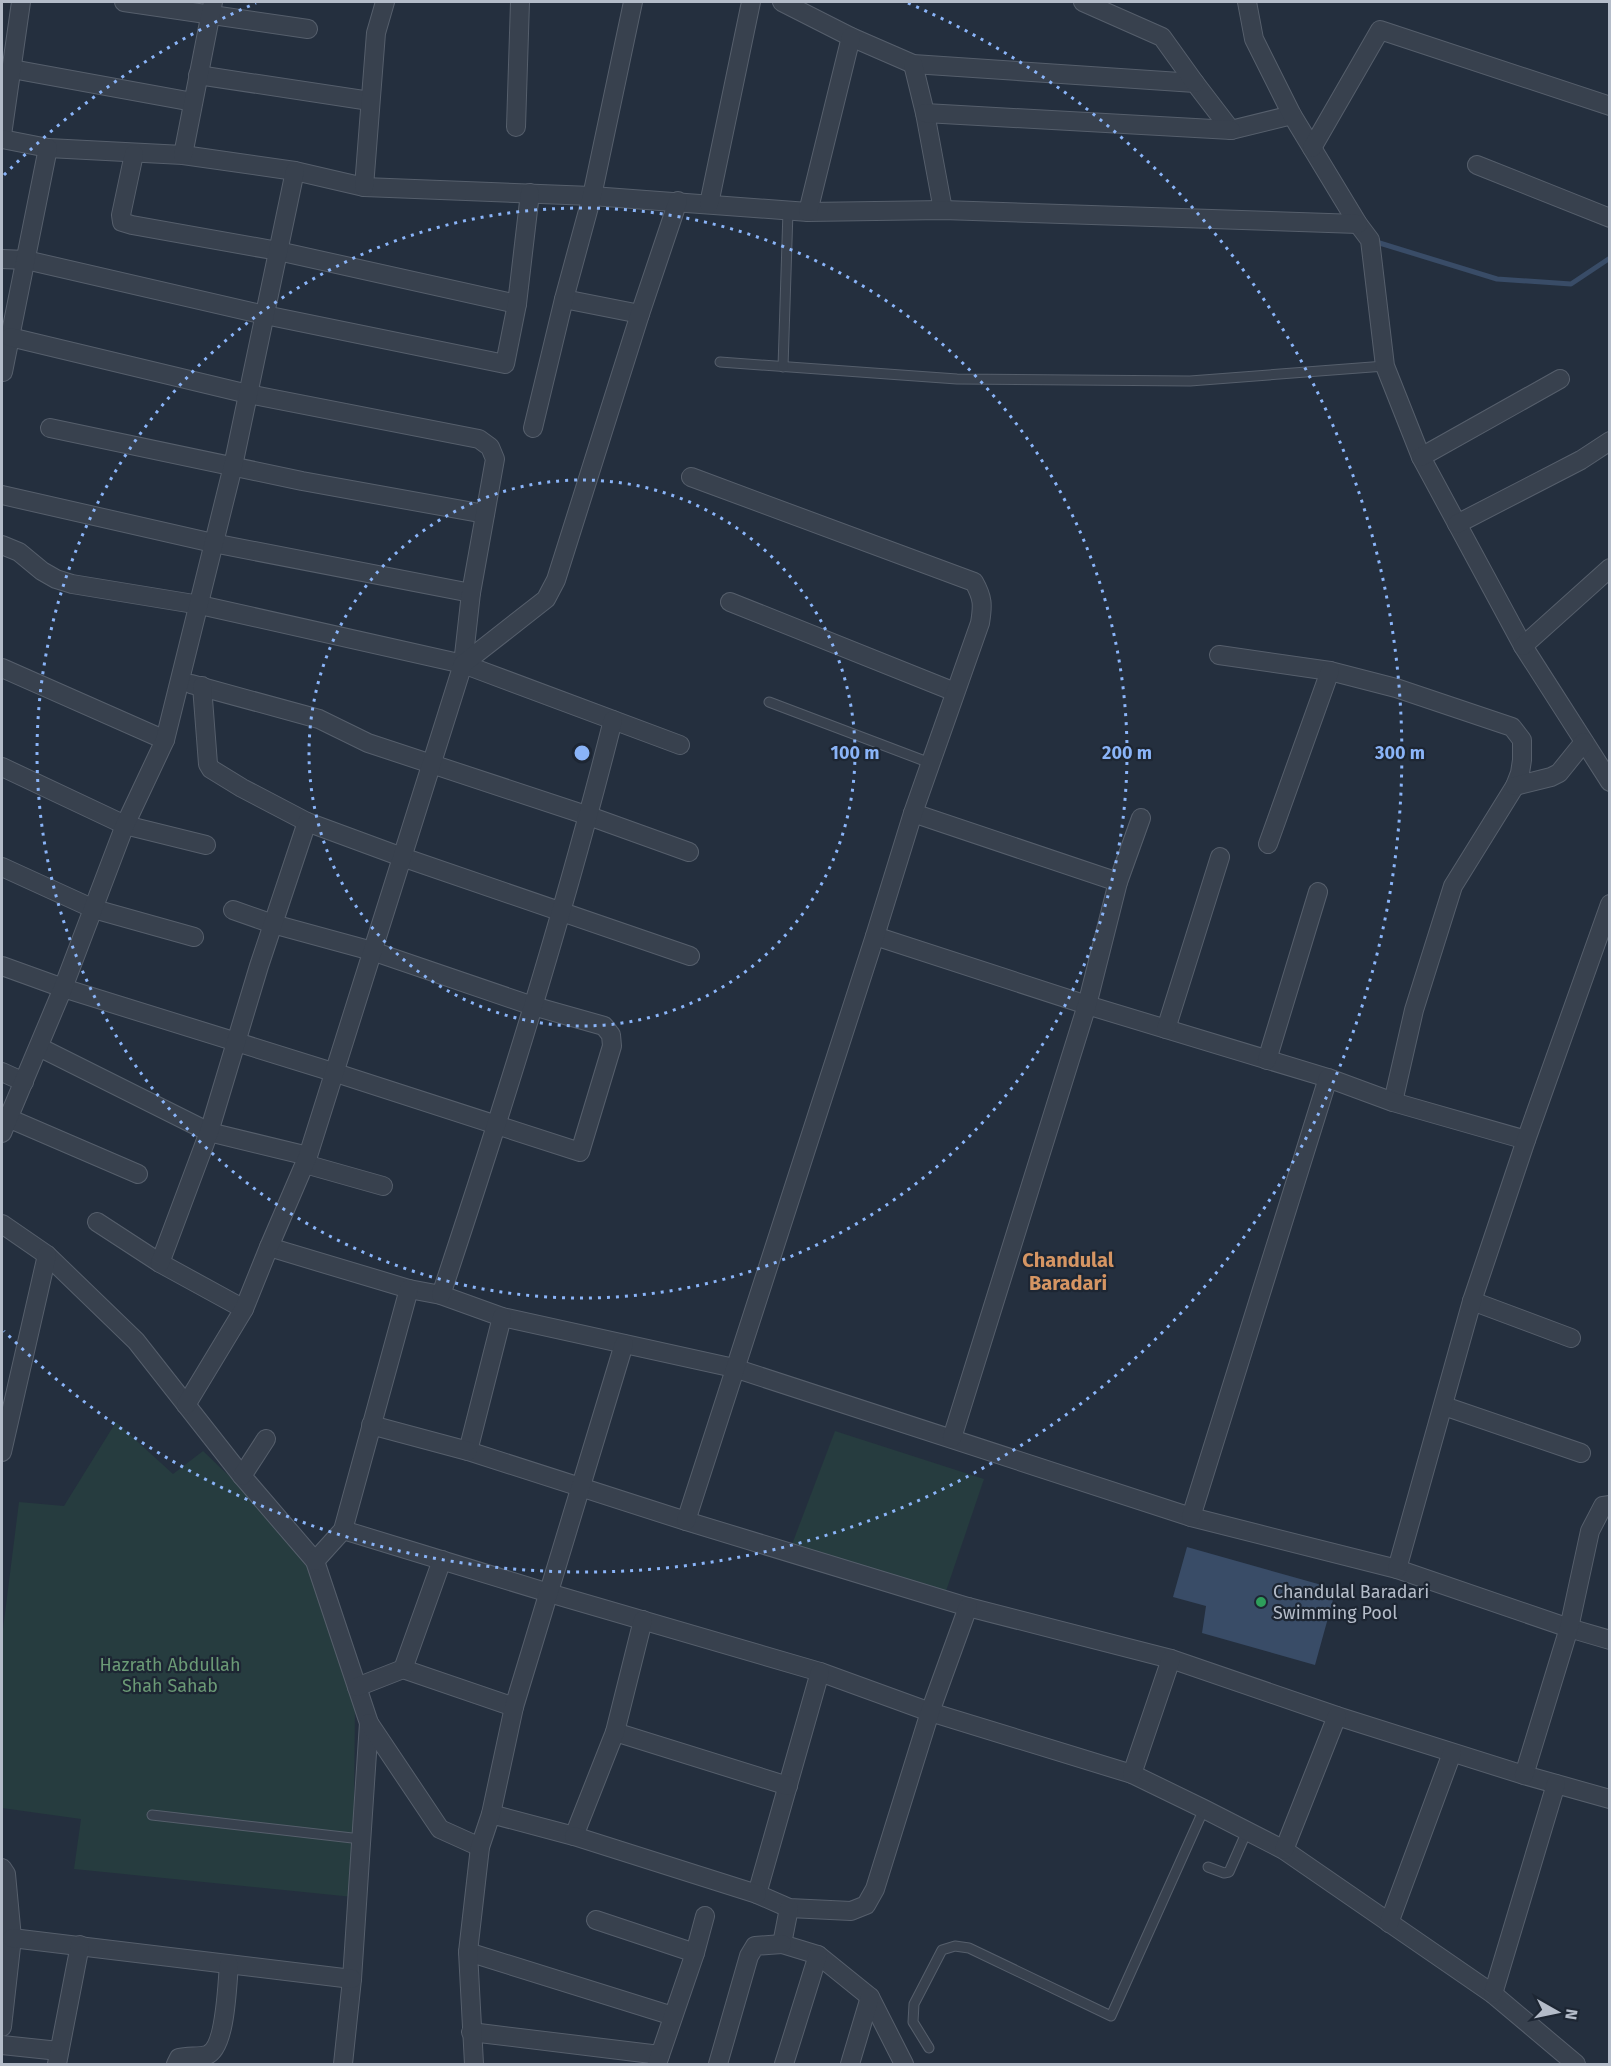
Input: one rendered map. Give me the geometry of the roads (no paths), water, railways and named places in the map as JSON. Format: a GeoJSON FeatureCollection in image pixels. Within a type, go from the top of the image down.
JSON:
{"type":"FeatureCollection","features":[{"type":"Feature","properties":{"kind":"street"},"geometry":{"type":"LineString","coordinates":[[21,2],[9,33],[12,69],[2,137],[48,148],[183,155],[295,171],[364,186],[678,201],[788,211],[942,210],[1358,224]]}},
{"type":"Feature","properties":{"kind":"street"},"geometry":{"type":"LineString","coordinates":[[124,2],[212,8],[308,29]]}},
{"type":"Feature","properties":{"kind":"street"},"geometry":{"type":"LineString","coordinates":[[364,186],[376,33],[385,2]]}},
{"type":"Feature","properties":{"kind":"street"},"geometry":{"type":"LineString","coordinates":[[516,127],[520,2]]}},
{"type":"Feature","properties":{"kind":"street"},"geometry":{"type":"LineString","coordinates":[[533,428],[564,298],[592,196],[633,2]]}},
{"type":"Feature","properties":{"kind":"street"},"geometry":{"type":"LineString","coordinates":[[709,204],[751,2]]}},
{"type":"Feature","properties":{"kind":"street"},"geometry":{"type":"LineString","coordinates":[[783,2],[851,37],[914,64],[1195,83]]}},
{"type":"Feature","properties":{"kind":"street"},"geometry":{"type":"LineString","coordinates":[[1083,2],[1162,37],[1231,130]]}},
{"type":"Feature","properties":{"kind":"street"},"geometry":{"type":"LineString","coordinates":[[1247,2],[1254,39],[1292,115],[1370,240],[1385,366],[1421,457],[1523,646],[1610,782]]}},
{"type":"Feature","properties":{"kind":"street"},"geometry":{"type":"LineString","coordinates":[[183,155],[212,8]]}},
{"type":"Feature","properties":{"kind":"street"},"geometry":{"type":"LineString","coordinates":[[1312,148],[1380,30],[1610,106]]}},
{"type":"Feature","properties":{"kind":"street"},"geometry":{"type":"LineString","coordinates":[[808,212],[851,37]]}},
{"type":"Feature","properties":{"kind":"street"},"geometry":{"type":"LineString","coordinates":[[914,64],[942,210]]}},
{"type":"Feature","properties":{"kind":"street"},"geometry":{"type":"LineString","coordinates":[[12,69],[193,102]]}},
{"type":"Feature","properties":{"kind":"street"},"geometry":{"type":"LineString","coordinates":[[198,75],[370,101]]}},
{"type":"Feature","properties":{"kind":"street"},"geometry":{"type":"LineString","coordinates":[[925,113],[1231,130],[1292,115]]}},
{"type":"Feature","properties":{"kind":"street"},"geometry":{"type":"LineString","coordinates":[[3,372],[48,148]]}},
{"type":"Feature","properties":{"kind":"street"},"geometry":{"type":"LineString","coordinates":[[134,154],[121,215],[122,222],[278,251],[517,304]]}},
{"type":"Feature","properties":{"kind":"street"},"geometry":{"type":"LineString","coordinates":[[1477,165],[1610,218]]}},
{"type":"Feature","properties":{"kind":"street"},"geometry":{"type":"LineString","coordinates":[[138,1174],[5,1126],[63,988],[125,825],[165,740],[233,466],[295,171]]}},
{"type":"Feature","properties":{"kind":"street"},"geometry":{"type":"LineString","coordinates":[[2,259],[26,260],[265,315],[505,364],[517,304],[530,194]]}},
{"type":"Feature","properties":{"kind":"street"},"geometry":{"type":"LineString","coordinates":[[463,664],[536,608],[546,599],[551,590],[678,201]]}},
{"type":"Feature","properties":{"kind":"street"},"geometry":{"type":"LineString","coordinates":[[564,298],[640,314]]}},
{"type":"Feature","properties":{"kind":"street"},"geometry":{"type":"LineString","coordinates":[[10,337],[248,394],[479,439],[490,447],[495,459],[471,593],[463,664],[336,1073],[307,1160],[244,1309],[186,1405]]}},
{"type":"Feature","properties":{"kind":"street"},"geometry":{"type":"LineString","coordinates":[[1421,457],[1560,379]]}},
{"type":"Feature","properties":{"kind":"street"},"geometry":{"type":"LineString","coordinates":[[50,428],[302,481],[485,514]]}},
{"type":"Feature","properties":{"kind":"street"},"geometry":{"type":"LineString","coordinates":[[1457,524],[1581,460],[1610,441]]}},
{"type":"Feature","properties":{"kind":"street"},"geometry":{"type":"LineString","coordinates":[[686,1521],[913,813],[980,623],[982,608],[981,595],[974,582],[691,477]]}},
{"type":"Feature","properties":{"kind":"street"},"geometry":{"type":"LineString","coordinates":[[2,495],[213,543],[471,593]]}},
{"type":"Feature","properties":{"kind":"street"},"geometry":{"type":"LineString","coordinates":[[2,545],[19,552],[56,579],[72,584],[200,605],[463,664],[680,745]]}},
{"type":"Feature","properties":{"kind":"street"},"geometry":{"type":"LineString","coordinates":[[1523,646],[1610,568]]}},
{"type":"Feature","properties":{"kind":"street"},"geometry":{"type":"LineString","coordinates":[[730,602],[955,692]]}},
{"type":"Feature","properties":{"kind":"street"},"geometry":{"type":"LineString","coordinates":[[1219,655],[1330,671],[1396,688],[1512,727],[1522,740],[1522,760],[1515,786],[1453,886],[1414,1010],[1393,1102]]}},
{"type":"Feature","properties":{"kind":"street"},"geometry":{"type":"LineString","coordinates":[[2,668],[165,740]]}},
{"type":"Feature","properties":{"kind":"street"},"geometry":{"type":"LineString","coordinates":[[1268,844],[1330,671]]}},
{"type":"Feature","properties":{"kind":"street"},"geometry":{"type":"LineString","coordinates":[[181,682],[319,719],[368,743],[589,816],[689,852]]}},
{"type":"Feature","properties":{"kind":"street"},"geometry":{"type":"LineString","coordinates":[[202,686],[207,757],[211,769],[242,788],[307,822],[690,956]]}},
{"type":"Feature","properties":{"kind":"street"},"geometry":{"type":"LineString","coordinates":[[441,1295],[497,1126],[533,1006],[589,816],[613,720]]}},
{"type":"Feature","properties":{"kind":"street"},"geometry":{"type":"LineString","coordinates":[[1515,786],[1559,773],[1584,742]]}},
{"type":"Feature","properties":{"kind":"street"},"geometry":{"type":"LineString","coordinates":[[2,767],[125,825],[206,845]]}},
{"type":"Feature","properties":{"kind":"street"},"geometry":{"type":"LineString","coordinates":[[913,813],[1118,882]]}},
{"type":"Feature","properties":{"kind":"street"},"geometry":{"type":"LineString","coordinates":[[952,1438],[1087,1005],[1118,882],[1141,818]]}},
{"type":"Feature","properties":{"kind":"street"},"geometry":{"type":"LineString","coordinates":[[160,1263],[209,1132],[307,822]]}},
{"type":"Feature","properties":{"kind":"street"},"geometry":{"type":"LineString","coordinates":[[1166,1029],[1220,856]]}},
{"type":"Feature","properties":{"kind":"street"},"geometry":{"type":"LineString","coordinates":[[2,867],[94,909],[194,937]]}},
{"type":"Feature","properties":{"kind":"street"},"geometry":{"type":"LineString","coordinates":[[1267,1060],[1318,892]]}},
{"type":"Feature","properties":{"kind":"street"},"geometry":{"type":"LineString","coordinates":[[1397,1569],[1472,1301],[1526,1140],[1610,904]]}},
{"type":"Feature","properties":{"kind":"street"},"geometry":{"type":"LineString","coordinates":[[2,966],[63,988],[580,1152],[612,1046],[611,1035],[604,1026],[533,1006],[372,951],[273,924],[233,910]]}},
{"type":"Feature","properties":{"kind":"street"},"geometry":{"type":"LineString","coordinates":[[875,936],[1087,1005],[1328,1078],[1393,1102],[1526,1140]]}},
{"type":"Feature","properties":{"kind":"street"},"geometry":{"type":"LineString","coordinates":[[39,1047],[209,1132],[307,1160],[383,1186]]}},
{"type":"Feature","properties":{"kind":"street"},"geometry":{"type":"LineString","coordinates":[[2,1072],[24,1082]]}},
{"type":"Feature","properties":{"kind":"street"},"geometry":{"type":"LineString","coordinates":[[1191,1517],[1328,1078]]}},
{"type":"Feature","properties":{"kind":"street"},"geometry":{"type":"LineString","coordinates":[[96,1222],[160,1263],[244,1309]]}},
{"type":"Feature","properties":{"kind":"street"},"geometry":{"type":"LineString","coordinates":[[2,1224],[47,1255],[136,1341],[242,1476],[315,1561],[369,1723],[440,1829],[480,1847]]}},
{"type":"Feature","properties":{"kind":"street"},"geometry":{"type":"LineString","coordinates":[[269,1247],[409,1289],[441,1295],[502,1317],[734,1368],[1191,1517],[1397,1569],[1610,1640]]}},
{"type":"Feature","properties":{"kind":"street"},"geometry":{"type":"LineString","coordinates":[[2,1452],[47,1255]]}},
{"type":"Feature","properties":{"kind":"street"},"geometry":{"type":"LineString","coordinates":[[315,1561],[343,1530],[409,1289]]}},
{"type":"Feature","properties":{"kind":"street"},"geometry":{"type":"LineString","coordinates":[[1472,1301],[1571,1338]]}},
{"type":"Feature","properties":{"kind":"street"},"geometry":{"type":"LineString","coordinates":[[468,1451],[502,1317]]}},
{"type":"Feature","properties":{"kind":"street"},"geometry":{"type":"LineString","coordinates":[[474,2064],[468,1952],[480,1847],[491,1814],[514,1707],[624,1344]]}},
{"type":"Feature","properties":{"kind":"street"},"geometry":{"type":"LineString","coordinates":[[1444,1406],[1581,1453]]}},
{"type":"Feature","properties":{"kind":"street"},"geometry":{"type":"LineString","coordinates":[[371,1425],[468,1451],[686,1521],[968,1607],[1171,1659],[1452,1753],[1610,1799]]}},
{"type":"Feature","properties":{"kind":"street"},"geometry":{"type":"LineString","coordinates":[[242,1476],[266,1438]]}},
{"type":"Feature","properties":{"kind":"street"},"geometry":{"type":"LineString","coordinates":[[1524,1775],[1569,1628],[1590,1532],[1606,1505]]}},
{"type":"Feature","properties":{"kind":"street"},"geometry":{"type":"LineString","coordinates":[[343,1530],[820,1672],[930,1712],[1132,1774],[1284,1850],[1493,1994],[1576,2064]]}},
{"type":"Feature","properties":{"kind":"street"},"geometry":{"type":"LineString","coordinates":[[404,1669],[442,1560]]}},
{"type":"Feature","properties":{"kind":"street"},"geometry":{"type":"LineString","coordinates":[[491,1814],[574,1836],[757,1894],[789,1908],[851,1911],[866,1905],[875,1888],[930,1712],[968,1607]]}},
{"type":"Feature","properties":{"kind":"street"},"geometry":{"type":"LineString","coordinates":[[574,1836],[615,1732],[643,1620]]}},
{"type":"Feature","properties":{"kind":"street"},"geometry":{"type":"LineString","coordinates":[[1132,1774],[1171,1659]]}},
{"type":"Feature","properties":{"kind":"street"},"geometry":{"type":"LineString","coordinates":[[357,1687],[404,1669],[514,1707]]}},
{"type":"Feature","properties":{"kind":"street"},"geometry":{"type":"LineString","coordinates":[[757,1894],[820,1672]]}},
{"type":"Feature","properties":{"kind":"street"},"geometry":{"type":"LineString","coordinates":[[1284,1850],[1337,1716]]}},
{"type":"Feature","properties":{"kind":"street"},"geometry":{"type":"LineString","coordinates":[[343,2064],[352,1979],[369,1723]]}},
{"type":"Feature","properties":{"kind":"street"},"geometry":{"type":"LineString","coordinates":[[615,1732],[788,1786]]}},
{"type":"Feature","properties":{"kind":"street"},"geometry":{"type":"LineString","coordinates":[[1389,1923],[1452,1753]]}},
{"type":"Feature","properties":{"kind":"street"},"geometry":{"type":"LineString","coordinates":[[1493,1994],[1556,1784]]}},
{"type":"Feature","properties":{"kind":"street"},"geometry":{"type":"LineString","coordinates":[[2,1868],[6,1874],[12,1938],[2,2027]]}},
{"type":"Feature","properties":{"kind":"street"},"geometry":{"type":"LineString","coordinates":[[782,1944],[789,1908]]}},
{"type":"Feature","properties":{"kind":"street"},"geometry":{"type":"LineString","coordinates":[[471,2031],[597,2056],[658,2060],[695,1953],[705,1916]]}},
{"type":"Feature","properties":{"kind":"street"},"geometry":{"type":"LineString","coordinates":[[596,1920],[695,1953]]}},
{"type":"Feature","properties":{"kind":"street"},"geometry":{"type":"LineString","coordinates":[[12,1938],[352,1979]]}},
{"type":"Feature","properties":{"kind":"street"},"geometry":{"type":"LineString","coordinates":[[718,2064],[749,1956],[755,1946],[782,1944],[818,1955],[870,1997],[904,2064]]}},
{"type":"Feature","properties":{"kind":"street"},"geometry":{"type":"LineString","coordinates":[[2,2045],[58,2057],[80,1946]]}},
{"type":"Feature","properties":{"kind":"street"},"geometry":{"type":"LineString","coordinates":[[468,1952],[673,2016]]}},
{"type":"Feature","properties":{"kind":"street"},"geometry":{"type":"LineString","coordinates":[[784,2064],[818,1955]]}},
{"type":"Feature","properties":{"kind":"street"},"geometry":{"type":"LineString","coordinates":[[176,2064],[179,2058],[207,2055],[215,2049],[221,2036],[229,1965]]}},
{"type":"Feature","properties":{"kind":"street"},"geometry":{"type":"LineString","coordinates":[[850,2064],[870,1997]]}},
{"type":"Feature","properties":{"kind":"lane"},"geometry":{"type":"LineString","coordinates":[[783,367],[788,211]]}},
{"type":"Feature","properties":{"kind":"lane"},"geometry":{"type":"LineString","coordinates":[[720,362],[957,379],[1190,381],[1385,366]]}},
{"type":"Feature","properties":{"kind":"lane"},"geometry":{"type":"LineString","coordinates":[[769,702],[930,763]]}},
{"type":"Feature","properties":{"kind":"lane"},"geometry":{"type":"LineString","coordinates":[[929,2048],[913,2022],[914,2004],[942,1950],[955,1946],[969,1948],[1111,2016],[1204,1809]]}},
{"type":"Feature","properties":{"kind":"lane"},"geometry":{"type":"LineString","coordinates":[[152,1815],[362,1839]]}},
{"type":"Feature","properties":{"kind":"lane"},"geometry":{"type":"LineString","coordinates":[[1208,1867],[1224,1874],[1229,1872],[1247,1831]]}},
{"type":"Feature","properties":{"kind":"water","name":"Chandulal Baradari Swimming Pool"},"geometry":{"type":"Polygon","coordinates":[[[1187,1547],[1336,1589],[1315,1665],[1202,1633],[1206,1606],[1173,1597],[1187,1547]]]}},
{"type":"Feature","properties":{"kind":"waterway"},"geometry":{"type":"LineString","coordinates":[[1373,241],[1497,279],[1571,284],[1610,258]]}},
{"type":"Feature","properties":{"kind":"place","name":"Chandulal Baradari Swimming Pool"},"geometry":{"type":"Point","coordinates":[1261,1602]}},
{"type":"Feature","properties":{"kind":"district","name":"Chandulal Baradari"},"geometry":{"type":"Point","coordinates":[1068,1272]}},
{"type":"Feature","properties":{"kind":"park label","name":"Hazrath Abdullah Shah Sahab"},"geometry":{"type":"Point","coordinates":[170,1675]}}]}
